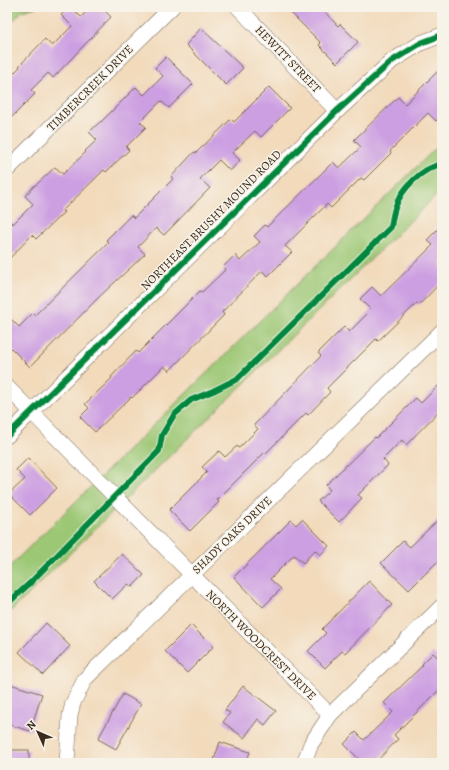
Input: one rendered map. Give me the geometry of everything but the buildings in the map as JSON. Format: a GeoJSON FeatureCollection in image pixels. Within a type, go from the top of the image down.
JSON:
{"type":"FeatureCollection","features":[{"type":"Feature","properties":{"kind":"street","name":"TIMBERCREEK DRIVE"},"geometry":{"type":"LineString","coordinates":[[7,170],[172,7]]}},
{"type":"Feature","properties":{"kind":"street","name":"HEWITT STREET"},"geometry":{"type":"LineString","coordinates":[[238,7],[337,111]]}},
{"type":"Feature","properties":{"kind":"street","name":"NORTHEAST BRUSHY MOUND ROAD"},"geometry":{"type":"LineString","coordinates":[[7,436],[337,111],[392,61],[421,43],[442,35]]}},
{"type":"Feature","properties":{"kind":"street","name":"SHADY OAKS DRIVE"},"geometry":{"type":"LineString","coordinates":[[66,763],[70,715],[73,703],[85,679],[442,331]]}},
{"type":"Feature","properties":{"kind":"street","name":"NORTH WOODCREST DRIVE"},"geometry":{"type":"LineString","coordinates":[[7,388],[330,715]]}},
{"type":"Feature","properties":{"kind":"street"},"geometry":{"type":"LineString","coordinates":[[304,763],[311,744],[330,715],[442,606]]}},
{"type":"Feature","properties":{"kind":"green space"},"geometry":{"type":"Polygon","coordinates":[[[7,7],[36,7],[22,11],[7,27],[7,7]]]}},
{"type":"Feature","properties":{"kind":"green space"},"geometry":{"type":"Polygon","coordinates":[[[442,142],[442,190],[7,615],[7,569],[442,142]]]}},
{"type":"Feature","properties":{"kind":"cycle path"},"geometry":{"type":"LineString","coordinates":[[7,436],[337,111],[392,61],[421,43],[442,35]]}},
{"type":"Feature","properties":{"kind":"cycle path"},"geometry":{"type":"LineString","coordinates":[[7,604],[30,583],[159,451],[162,435],[174,415],[191,400],[237,379],[391,227],[394,210],[398,201],[413,180],[434,166],[442,164]]}}]}
